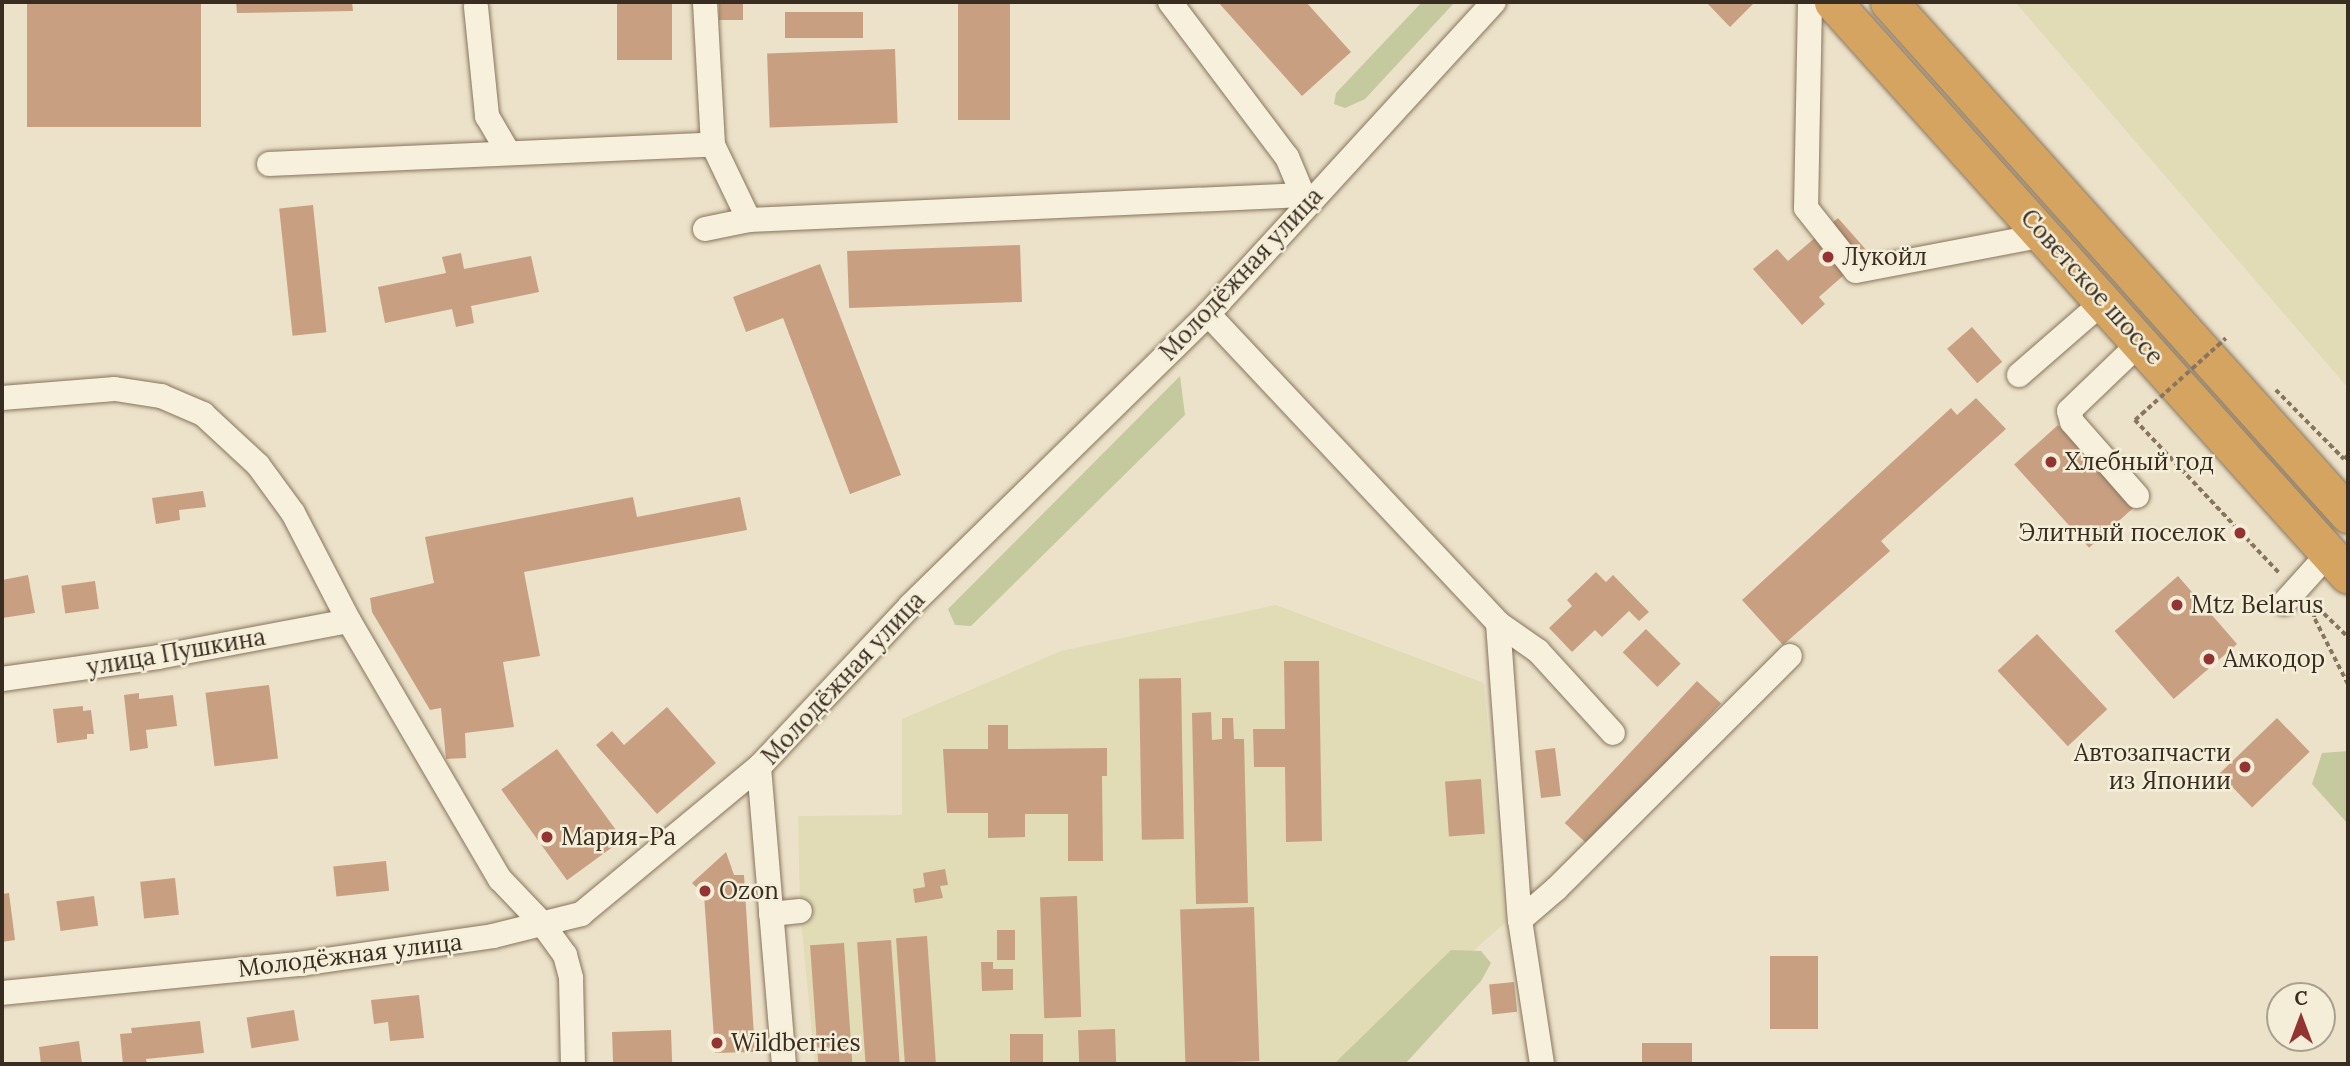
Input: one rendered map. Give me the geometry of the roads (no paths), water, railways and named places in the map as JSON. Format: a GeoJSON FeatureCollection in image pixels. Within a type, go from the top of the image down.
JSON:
{"type":"FeatureCollection","features":[{"type":"Feature","properties":{"kind":"highway","name":"Советское шоссе"},"geometry":{"type":"LineString","coordinates":[[1833,2],[2141,342],[2313,583]]}},
{"type":"Feature","properties":{"kind":"highway","name":"Советское шоссе"},"geometry":{"type":"LineString","coordinates":[[1889,2],[2348,514]]}},
{"type":"Feature","properties":{"kind":"street"},"geometry":{"type":"LineString","coordinates":[[705,2],[713,145],[749,220]]}},
{"type":"Feature","properties":{"kind":"street"},"geometry":{"type":"LineString","coordinates":[[705,229],[749,220],[1309,196],[1287,157],[1170,2]]}},
{"type":"Feature","properties":{"kind":"street","name":"Молодёжная улица"},"geometry":{"type":"LineString","coordinates":[[2,993],[299,964],[493,936],[582,914],[759,767],[910,606],[1208,314],[1309,196],[1494,2]]}},
{"type":"Feature","properties":{"kind":"street"},"geometry":{"type":"LineString","coordinates":[[1810,2],[1806,208],[1856,271],[2045,235]]}},
{"type":"Feature","properties":{"kind":"street"},"geometry":{"type":"LineString","coordinates":[[477,7],[486,116],[508,152]]}},
{"type":"Feature","properties":{"kind":"street"},"geometry":{"type":"LineString","coordinates":[[269,164],[713,145]]}},
{"type":"Feature","properties":{"kind":"street"},"geometry":{"type":"LineString","coordinates":[[2019,375],[2104,300]]}},
{"type":"Feature","properties":{"kind":"street"},"geometry":{"type":"LineString","coordinates":[[1208,314],[1498,623],[1538,652],[1613,733]]}},
{"type":"Feature","properties":{"kind":"street"},"geometry":{"type":"LineString","coordinates":[[2137,496],[2072,422],[2068,411],[2141,342]]}},
{"type":"Feature","properties":{"kind":"street"},"geometry":{"type":"LineString","coordinates":[[2,398],[115,389],[161,396],[203,414],[258,465],[293,513],[349,621],[500,879],[541,922],[565,955],[571,978],[573,1064]]}},
{"type":"Feature","properties":{"kind":"street","name":"улица Пушкина"},"geometry":{"type":"LineString","coordinates":[[2,679],[158,657],[349,621]]}},
{"type":"Feature","properties":{"kind":"street"},"geometry":{"type":"LineString","coordinates":[[1498,623],[1520,920],[1542,1064]]}},
{"type":"Feature","properties":{"kind":"street"},"geometry":{"type":"LineString","coordinates":[[1520,920],[1556,889],[1790,656]]}},
{"type":"Feature","properties":{"kind":"street"},"geometry":{"type":"LineString","coordinates":[[759,767],[784,1064]]}},
{"type":"Feature","properties":{"kind":"street"},"geometry":{"type":"LineString","coordinates":[[771,914],[800,911]]}},
{"type":"Feature","properties":{"kind":"place","name":"Лукойл"},"geometry":{"type":"Point","coordinates":[1828,257]}},
{"type":"Feature","properties":{"kind":"place","name":"Хлебный год"},"geometry":{"type":"Point","coordinates":[2051,462]}},
{"type":"Feature","properties":{"kind":"place","name":"Элитный поселок"},"geometry":{"type":"Point","coordinates":[2240,533]}},
{"type":"Feature","properties":{"kind":"place","name":"Mtz Belarus"},"geometry":{"type":"Point","coordinates":[2177,605]}},
{"type":"Feature","properties":{"kind":"place","name":"Амкодор"},"geometry":{"type":"Point","coordinates":[2209,659]}},
{"type":"Feature","properties":{"kind":"place","name":"Автозапчасти из Японии"},"geometry":{"type":"Point","coordinates":[2245,767]}},
{"type":"Feature","properties":{"kind":"place","name":"Мария-Ра"},"geometry":{"type":"Point","coordinates":[547,837]}},
{"type":"Feature","properties":{"kind":"place","name":"Ozon"},"geometry":{"type":"Point","coordinates":[705,891]}},
{"type":"Feature","properties":{"kind":"place","name":"Wildberries"},"geometry":{"type":"Point","coordinates":[717,1043]}}]}
